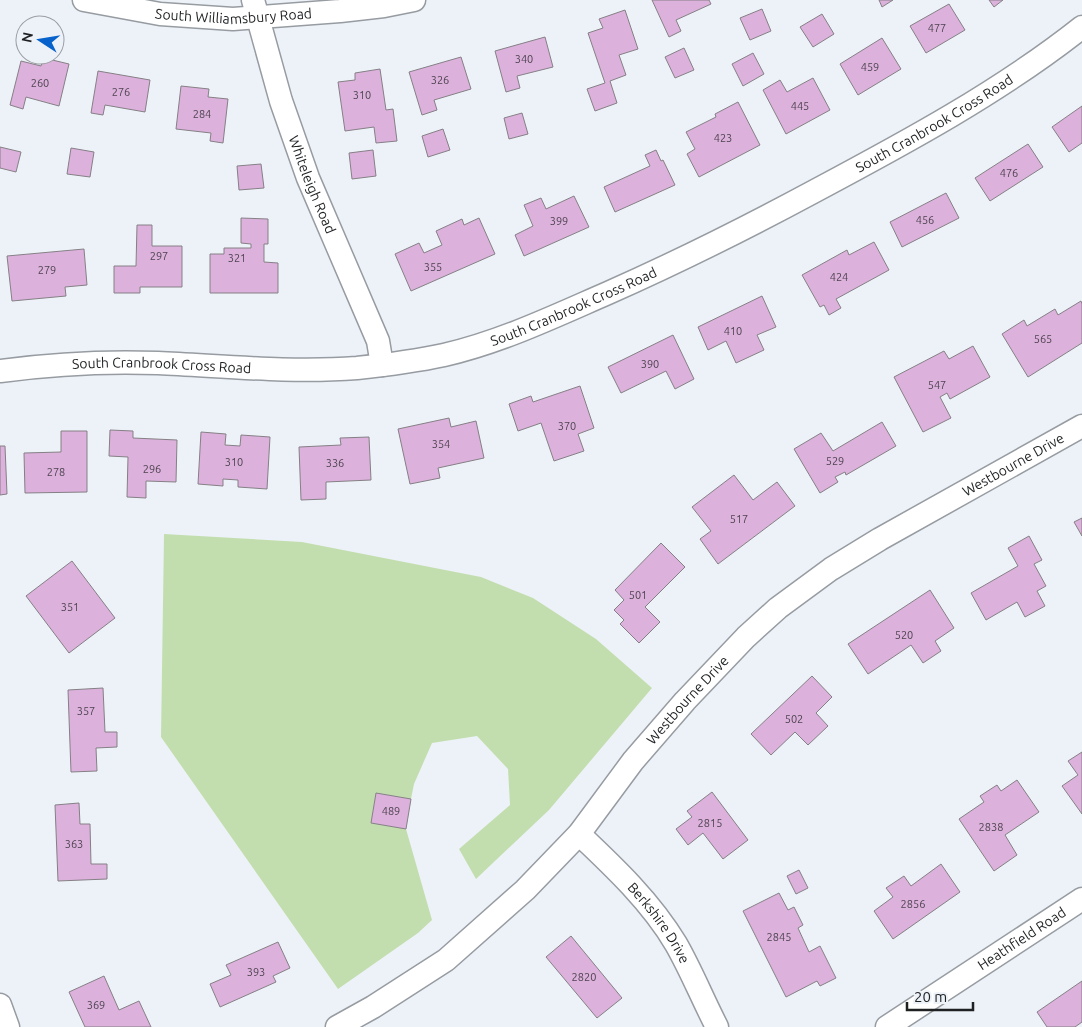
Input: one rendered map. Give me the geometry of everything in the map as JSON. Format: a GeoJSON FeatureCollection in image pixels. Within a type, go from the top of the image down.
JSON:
{"type":"FeatureCollection","features":[{"type":"Feature","properties":{"kind":"street","name":"South Williamsbury Road"},"geometry":{"type":"LineString","coordinates":[[84,0],[178,16],[233,19],[255,9],[340,11],[384,6],[414,0]]}},
{"type":"Feature","properties":{"kind":"street","name":"Whiteleigh Road"},"geometry":{"type":"LineString","coordinates":[[255,9],[281,101],[308,178],[378,341],[382,365]]}},
{"type":"Feature","properties":{"kind":"street","name":"South Cranbrook Cross Road"},"geometry":{"type":"LineString","coordinates":[[0,371],[60,365],[125,363],[298,369],[355,368],[444,355],[501,337],[555,316],[679,261],[753,224],[879,156],[976,100],[1043,58],[1082,27]]}},
{"type":"Feature","properties":{"kind":"street","name":"Westbourne Drive"},"geometry":{"type":"LineString","coordinates":[[338,1027],[446,960],[525,890],[579,834],[632,761],[678,709],[746,637],[778,608],[831,569],[880,539],[1082,426]]}},
{"type":"Feature","properties":{"kind":"street","name":"Berkshire Drive"},"geometry":{"type":"LineString","coordinates":[[579,834],[614,867],[643,899],[675,943],[717,1027]]}},
{"type":"Feature","properties":{"kind":"street","name":"Heathfield Road"},"geometry":{"type":"LineString","coordinates":[[887,1027],[1082,899]]}},
{"type":"Feature","properties":{"kind":"street"},"geometry":{"type":"LineString","coordinates":[[0,1005],[8,1027]]}},
{"type":"Feature","properties":{"kind":"green space"},"geometry":{"type":"Polygon","coordinates":[[[164,534],[302,542],[481,577],[533,598],[596,639],[652,688],[549,810],[476,879],[459,849],[510,805],[508,769],[477,736],[432,743],[414,784],[411,799],[376,793],[371,823],[406,829],[432,920],[418,933],[338,989],[161,737],[164,534]]]}},
{"type":"Feature","properties":{"kind":"building"},"geometry":{"type":"Polygon","coordinates":[[[652,0],[709,0],[711,4],[676,20],[681,31],[669,37],[652,0]]]}},
{"type":"Feature","properties":{"kind":"building"},"geometry":{"type":"Polygon","coordinates":[[[879,0],[893,0],[882,7],[879,0]]]}},
{"type":"Feature","properties":{"kind":"building"},"geometry":{"type":"Polygon","coordinates":[[[989,0],[1003,0],[994,7],[989,0]]]}},
{"type":"Feature","properties":{"kind":"building"},"geometry":{"type":"Polygon","coordinates":[[[949,4],[965,30],[926,53],[910,26],[949,4]]]}},
{"type":"Feature","properties":{"kind":"building"},"geometry":{"type":"Polygon","coordinates":[[[762,9],[771,31],[750,40],[740,18],[762,9]]]}},
{"type":"Feature","properties":{"kind":"building"},"geometry":{"type":"Polygon","coordinates":[[[625,10],[638,49],[619,55],[626,75],[610,81],[617,103],[595,111],[587,89],[605,83],[588,33],[603,28],[599,19],[625,10]]]}},
{"type":"Feature","properties":{"kind":"building"},"geometry":{"type":"Polygon","coordinates":[[[822,14],[834,34],[813,47],[800,27],[822,14]]]}},
{"type":"Feature","properties":{"kind":"building"},"geometry":{"type":"Polygon","coordinates":[[[545,37],[553,67],[517,76],[520,88],[506,92],[495,51],[545,37]]]}},
{"type":"Feature","properties":{"kind":"building"},"geometry":{"type":"Polygon","coordinates":[[[882,38],[901,69],[858,95],[840,64],[882,38]]]}},
{"type":"Feature","properties":{"kind":"building"},"geometry":{"type":"Polygon","coordinates":[[[684,48],[694,70],[675,78],[665,57],[684,48]]]}},
{"type":"Feature","properties":{"kind":"building"},"geometry":{"type":"Polygon","coordinates":[[[753,53],[764,74],[743,86],[732,64],[753,53]]]}},
{"type":"Feature","properties":{"kind":"building"},"geometry":{"type":"Polygon","coordinates":[[[461,57],[471,89],[434,100],[437,110],[422,115],[409,72],[461,57]]]}},
{"type":"Feature","properties":{"kind":"building"},"geometry":{"type":"Polygon","coordinates":[[[69,64],[59,106],[26,97],[23,109],[10,105],[20,65],[69,64]]]}},
{"type":"Feature","properties":{"kind":"building"},"geometry":{"type":"Polygon","coordinates":[[[380,69],[386,110],[393,109],[397,141],[376,143],[374,127],[345,131],[338,82],[355,80],[355,73],[380,69]]]}},
{"type":"Feature","properties":{"kind":"building"},"geometry":{"type":"Polygon","coordinates":[[[98,71],[150,80],[145,112],[105,105],[103,115],[91,113],[98,71]]]}},
{"type":"Feature","properties":{"kind":"building"},"geometry":{"type":"Polygon","coordinates":[[[813,78],[830,110],[786,134],[763,90],[780,80],[787,92],[813,78]]]}},
{"type":"Feature","properties":{"kind":"building"},"geometry":{"type":"Polygon","coordinates":[[[181,86],[209,89],[208,97],[228,99],[223,143],[210,141],[211,133],[176,129],[181,86]]]}},
{"type":"Feature","properties":{"kind":"building"},"geometry":{"type":"Polygon","coordinates":[[[738,102],[760,145],[699,177],[687,154],[695,149],[686,132],[716,117],[715,114],[738,102]]]}},
{"type":"Feature","properties":{"kind":"building"},"geometry":{"type":"Polygon","coordinates":[[[1082,106],[1082,143],[1069,152],[1052,127],[1082,106]]]}},
{"type":"Feature","properties":{"kind":"building"},"geometry":{"type":"Polygon","coordinates":[[[522,113],[528,134],[509,139],[504,118],[522,113]]]}},
{"type":"Feature","properties":{"kind":"building"},"geometry":{"type":"Polygon","coordinates":[[[443,129],[450,150],[428,157],[422,136],[443,129]]]}},
{"type":"Feature","properties":{"kind":"building"},"geometry":{"type":"Polygon","coordinates":[[[1028,144],[1043,167],[990,201],[975,178],[1028,144]]]}},
{"type":"Feature","properties":{"kind":"building"},"geometry":{"type":"Polygon","coordinates":[[[0,147],[21,152],[16,172],[0,168],[0,147]]]}},
{"type":"Feature","properties":{"kind":"building"},"geometry":{"type":"Polygon","coordinates":[[[71,148],[94,152],[90,177],[67,174],[71,148]]]}},
{"type":"Feature","properties":{"kind":"building"},"geometry":{"type":"Polygon","coordinates":[[[373,150],[376,176],[352,179],[349,153],[373,150]]]}},
{"type":"Feature","properties":{"kind":"building"},"geometry":{"type":"Polygon","coordinates":[[[656,150],[675,185],[615,212],[604,187],[650,166],[645,155],[656,150]]]}},
{"type":"Feature","properties":{"kind":"building"},"geometry":{"type":"Polygon","coordinates":[[[261,164],[264,188],[239,190],[237,166],[261,164]]]}},
{"type":"Feature","properties":{"kind":"building"},"geometry":{"type":"Polygon","coordinates":[[[946,193],[959,218],[902,247],[890,222],[946,193]]]}},
{"type":"Feature","properties":{"kind":"building"},"geometry":{"type":"Polygon","coordinates":[[[574,196],[589,227],[524,256],[515,235],[533,226],[524,205],[541,198],[546,209],[574,196]]]}},
{"type":"Feature","properties":{"kind":"building"},"geometry":{"type":"Polygon","coordinates":[[[241,218],[268,219],[268,244],[264,244],[264,262],[278,263],[278,293],[210,293],[210,254],[224,254],[224,248],[251,248],[251,244],[241,243],[241,218]]]}},
{"type":"Feature","properties":{"kind":"building"},"geometry":{"type":"Polygon","coordinates":[[[479,218],[495,254],[411,291],[395,254],[419,243],[424,253],[442,245],[436,231],[462,219],[464,225],[479,218]]]}},
{"type":"Feature","properties":{"kind":"building"},"geometry":{"type":"Polygon","coordinates":[[[137,225],[152,225],[152,246],[182,246],[182,287],[140,287],[140,293],[114,293],[114,266],[136,266],[137,225]]]}},
{"type":"Feature","properties":{"kind":"building"},"geometry":{"type":"Polygon","coordinates":[[[874,242],[889,270],[836,299],[841,308],[829,315],[824,305],[820,307],[802,275],[847,250],[849,255],[874,242]]]}},
{"type":"Feature","properties":{"kind":"building"},"geometry":{"type":"Polygon","coordinates":[[[84,249],[87,285],[65,287],[66,296],[12,301],[7,256],[84,249]]]}},
{"type":"Feature","properties":{"kind":"building"},"geometry":{"type":"Polygon","coordinates":[[[762,296],[776,327],[757,335],[764,350],[736,363],[726,341],[708,350],[698,327],[762,296]]]}},
{"type":"Feature","properties":{"kind":"building"},"geometry":{"type":"Polygon","coordinates":[[[1081,301],[1082,343],[1028,377],[1002,334],[1024,320],[1027,326],[1055,309],[1058,315],[1081,301]]]}},
{"type":"Feature","properties":{"kind":"building"},"geometry":{"type":"Polygon","coordinates":[[[673,335],[694,379],[675,389],[666,371],[621,393],[608,367],[673,335]]]}},
{"type":"Feature","properties":{"kind":"building"},"geometry":{"type":"Polygon","coordinates":[[[973,346],[990,377],[950,399],[947,393],[940,397],[951,418],[923,432],[894,377],[944,351],[949,359],[973,346]]]}},
{"type":"Feature","properties":{"kind":"building"},"geometry":{"type":"Polygon","coordinates":[[[580,386],[594,428],[578,434],[584,451],[554,461],[541,423],[518,431],[509,404],[531,396],[533,402],[580,386]]]}},
{"type":"Feature","properties":{"kind":"building"},"geometry":{"type":"Polygon","coordinates":[[[449,418],[451,427],[476,421],[484,458],[438,468],[440,478],[410,484],[398,429],[449,418]]]}},
{"type":"Feature","properties":{"kind":"building"},"geometry":{"type":"Polygon","coordinates":[[[882,422],[896,446],[846,475],[845,472],[835,477],[838,482],[820,493],[794,449],[821,433],[833,451],[882,422]]]}},
{"type":"Feature","properties":{"kind":"building"},"geometry":{"type":"Polygon","coordinates":[[[110,430],[133,431],[133,438],[177,440],[176,482],[146,481],[146,498],[127,497],[128,457],[109,456],[110,430]]]}},
{"type":"Feature","properties":{"kind":"building"},"geometry":{"type":"Polygon","coordinates":[[[61,431],[87,431],[87,492],[25,493],[24,453],[61,452],[61,431]]]}},
{"type":"Feature","properties":{"kind":"building"},"geometry":{"type":"Polygon","coordinates":[[[201,432],[226,434],[225,445],[240,446],[241,435],[270,437],[267,489],[238,487],[238,480],[223,479],[223,486],[198,484],[201,432]]]}},
{"type":"Feature","properties":{"kind":"building"},"geometry":{"type":"Polygon","coordinates":[[[369,437],[371,480],[326,482],[326,499],[301,500],[299,447],[341,445],[340,438],[369,437]]]}},
{"type":"Feature","properties":{"kind":"building"},"geometry":{"type":"Polygon","coordinates":[[[0,446],[5,446],[7,494],[0,495],[0,446]]]}},
{"type":"Feature","properties":{"kind":"building"},"geometry":{"type":"Polygon","coordinates":[[[734,475],[753,500],[777,482],[795,506],[718,564],[700,539],[711,531],[692,507],[734,475]]]}},
{"type":"Feature","properties":{"kind":"building"},"geometry":{"type":"Polygon","coordinates":[[[1082,518],[1082,536],[1074,522],[1082,518]]]}},
{"type":"Feature","properties":{"kind":"building"},"geometry":{"type":"Polygon","coordinates":[[[1029,536],[1042,560],[1034,564],[1046,586],[1037,591],[1045,606],[1025,617],[1017,602],[986,620],[971,593],[1018,566],[1008,548],[1029,536]]]}},
{"type":"Feature","properties":{"kind":"building"},"geometry":{"type":"Polygon","coordinates":[[[661,543],[685,567],[645,607],[660,622],[639,643],[620,624],[624,620],[614,610],[624,600],[615,590],[661,543]]]}},
{"type":"Feature","properties":{"kind":"building"},"geometry":{"type":"Polygon","coordinates":[[[72,561],[115,618],[69,653],[26,596],[72,561]]]}},
{"type":"Feature","properties":{"kind":"building"},"geometry":{"type":"Polygon","coordinates":[[[930,590],[954,628],[935,641],[941,651],[923,663],[911,645],[868,674],[848,644],[930,590]]]}},
{"type":"Feature","properties":{"kind":"building"},"geometry":{"type":"Polygon","coordinates":[[[812,676],[832,697],[816,713],[828,726],[808,745],[795,732],[771,755],[751,734],[812,676]]]}},
{"type":"Feature","properties":{"kind":"building"},"geometry":{"type":"Polygon","coordinates":[[[103,688],[105,732],[117,732],[117,747],[96,748],[97,771],[71,772],[68,690],[103,688]]]}},
{"type":"Feature","properties":{"kind":"building"},"geometry":{"type":"Polygon","coordinates":[[[1082,752],[1082,814],[1062,786],[1078,775],[1068,761],[1082,752]]]}},
{"type":"Feature","properties":{"kind":"building"},"geometry":{"type":"Polygon","coordinates":[[[1017,780],[1039,812],[1005,835],[1017,855],[994,871],[959,819],[984,802],[980,796],[997,785],[1001,791],[1017,780]]]}},
{"type":"Feature","properties":{"kind":"building"},"geometry":{"type":"Polygon","coordinates":[[[712,792],[748,840],[723,859],[703,833],[688,845],[676,829],[692,817],[687,811],[712,792]]]}},
{"type":"Feature","properties":{"kind":"building"},"geometry":{"type":"Polygon","coordinates":[[[376,793],[411,799],[406,829],[371,823],[376,793]]]}},
{"type":"Feature","properties":{"kind":"building"},"geometry":{"type":"Polygon","coordinates":[[[79,803],[80,824],[90,824],[91,864],[107,864],[107,879],[58,881],[55,805],[79,803]]]}},
{"type":"Feature","properties":{"kind":"building"},"geometry":{"type":"Polygon","coordinates":[[[941,864],[960,892],[893,939],[874,911],[893,897],[886,888],[904,876],[911,886],[941,864]]]}},
{"type":"Feature","properties":{"kind":"building"},"geometry":{"type":"Polygon","coordinates":[[[799,870],[808,888],[796,894],[787,876],[799,870]]]}},
{"type":"Feature","properties":{"kind":"building"},"geometry":{"type":"Polygon","coordinates":[[[779,893],[788,910],[794,907],[803,925],[798,928],[809,952],[820,946],[836,978],[820,986],[817,981],[786,997],[743,911],[779,893]]]}},
{"type":"Feature","properties":{"kind":"building"},"geometry":{"type":"Polygon","coordinates":[[[571,936],[622,998],[597,1018],[546,957],[571,936]]]}},
{"type":"Feature","properties":{"kind":"building"},"geometry":{"type":"Polygon","coordinates":[[[278,942],[290,968],[273,976],[276,982],[220,1007],[210,984],[231,975],[226,965],[278,942]]]}},
{"type":"Feature","properties":{"kind":"building"},"geometry":{"type":"Polygon","coordinates":[[[104,976],[119,1010],[139,1001],[151,1027],[85,1027],[69,992],[104,976]]]}},
{"type":"Feature","properties":{"kind":"building"},"geometry":{"type":"Polygon","coordinates":[[[1082,981],[1082,1022],[1075,1027],[1047,1027],[1037,1012],[1082,981]]]}}]}
